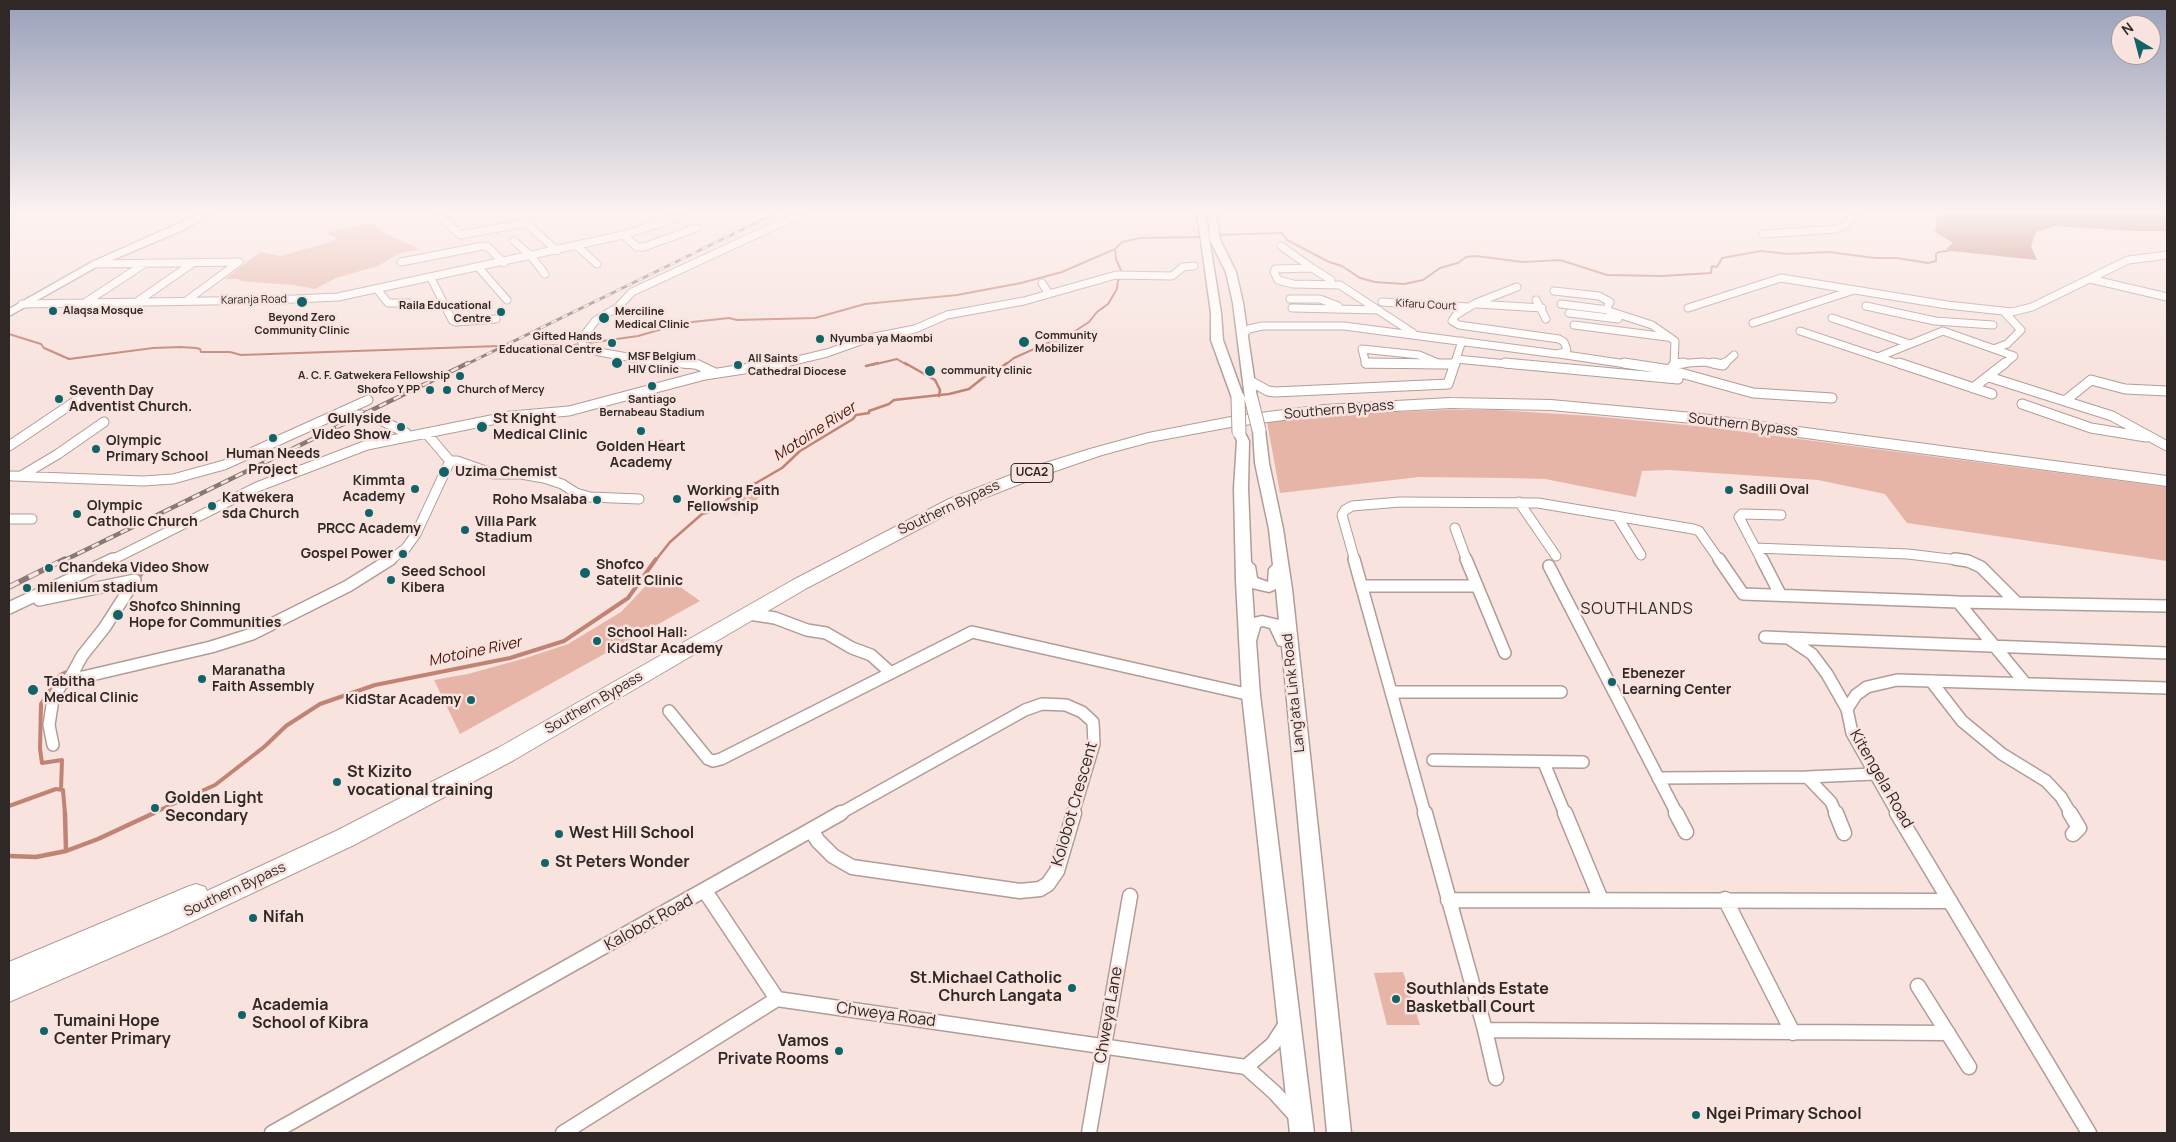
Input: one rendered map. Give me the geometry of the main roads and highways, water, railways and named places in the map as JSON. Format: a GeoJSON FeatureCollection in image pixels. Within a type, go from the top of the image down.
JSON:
{"type":"FeatureCollection","features":[{"type":"Feature","properties":{"kind":"highway","name":"Southern Bypass"},"geometry":{"type":"LineString","coordinates":[[9,974],[271,861],[370,812],[579,699],[854,543],[919,511],[994,478],[1068,453],[1141,432],[1224,416],[1330,403],[1403,398],[1550,400],[1737,418],[2167,473]]}},
{"type":"Feature","properties":{"kind":"highway","name":"Southern Bypass"},"geometry":{"type":"LineString","coordinates":[[9,990],[161,924],[344,838],[506,754],[885,538],[956,503],[1024,476],[1096,452],[1148,438],[1236,421],[1324,410],[1450,403],[1551,406],[1703,419],[2167,481]]}},
{"type":"Feature","properties":{"kind":"main road"},"geometry":{"type":"LineString","coordinates":[[9,313],[93,265]]}},
{"type":"Feature","properties":{"kind":"main road"},"geometry":{"type":"LineString","coordinates":[[1209,265],[1216,313],[1217,340],[1238,398],[1241,436],[1241,488],[1247,643],[1251,695],[1290,1018],[1301,1127]]}},
{"type":"Feature","properties":{"kind":"main road","name":"Lang'ata Link Road"},"geometry":{"type":"LineString","coordinates":[[1228,265],[1238,303],[1251,398],[1260,430],[1262,463],[1276,528],[1276,548],[1284,589],[1339,1133]]}},
{"type":"Feature","properties":{"kind":"main road"},"geometry":{"type":"LineString","coordinates":[[1216,313],[1218,304],[1216,282],[1229,284],[1238,303]]}},
{"type":"Feature","properties":{"kind":"main road"},"geometry":{"type":"LineString","coordinates":[[1244,546],[1250,579],[1255,584],[1269,587],[1276,584],[1276,548]]}},
{"type":"Feature","properties":{"kind":"main road"},"geometry":{"type":"LineString","coordinates":[[1247,643],[1253,624],[1262,620],[1276,624],[1290,660]]}},
{"type":"Feature","properties":{"kind":"waterway"},"geometry":{"type":"LineString","coordinates":[[509,346],[574,345],[638,336],[683,323],[729,318],[737,320],[815,318],[865,304],[957,295],[1021,283],[1062,272],[1077,265]]}},
{"type":"Feature","properties":{"kind":"waterway","name":"Motoine River"},"geometry":{"type":"LineString","coordinates":[[1005,365],[1014,358],[1045,344],[1063,339],[1089,322],[1097,312],[1108,304],[1117,289],[1118,280],[1126,276],[1122,273],[1119,265]]}},
{"type":"Feature","properties":{"kind":"waterway","name":"Motoine River"},"geometry":{"type":"LineString","coordinates":[[1340,265],[1360,278],[1375,282],[1404,284],[1423,280],[1440,268],[1450,265]]}},
{"type":"Feature","properties":{"kind":"waterway","name":"Motoine River"},"geometry":{"type":"LineString","coordinates":[[1577,265],[1607,275],[1662,276],[1711,273],[1712,266],[1717,267],[1718,265]]}},
{"type":"Feature","properties":{"kind":"waterway"},"geometry":{"type":"LineString","coordinates":[[9,334],[41,344],[44,348],[69,359],[153,348],[181,347],[196,348],[200,349],[201,352],[230,352],[241,355],[499,346]]}},
{"type":"Feature","properties":{"kind":"waterway"},"geometry":{"type":"LineString","coordinates":[[581,347],[595,354]]}},
{"type":"Feature","properties":{"kind":"waterway"},"geometry":{"type":"LineString","coordinates":[[872,365],[897,359],[907,365]]}},
{"type":"Feature","properties":{"kind":"waterway"},"geometry":{"type":"LineString","coordinates":[[866,366],[878,363]]}},
{"type":"Feature","properties":{"kind":"waterway"},"geometry":{"type":"LineString","coordinates":[[905,363],[935,380],[940,390],[939,395]]}},
{"type":"Feature","properties":{"kind":"waterway","name":"Motoine River"},"geometry":{"type":"LineString","coordinates":[[939,395],[969,389],[989,373],[996,371],[1007,363]]}},
{"type":"Feature","properties":{"kind":"waterway","name":"Motoine River"},"geometry":{"type":"LineString","coordinates":[[655,561],[670,542],[702,514],[713,511],[740,489],[756,483],[782,468],[800,451],[853,419],[856,415],[869,413],[869,411],[889,404],[894,400],[939,395]]}},
{"type":"Feature","properties":{"kind":"waterway"},"geometry":{"type":"LineString","coordinates":[[642,444],[662,441]]}},
{"type":"Feature","properties":{"kind":"waterway","name":"Motoine River"},"geometry":{"type":"LineString","coordinates":[[151,814],[215,785],[264,747],[286,726],[320,704],[375,685],[510,658],[564,641],[628,598],[656,559]]}},
{"type":"Feature","properties":{"kind":"waterway"},"geometry":{"type":"LineString","coordinates":[[138,579],[149,562]]}},
{"type":"Feature","properties":{"kind":"waterway"},"geometry":{"type":"LineString","coordinates":[[61,789],[62,760],[42,763],[40,749],[41,704],[60,675],[69,671]]}},
{"type":"Feature","properties":{"kind":"waterway"},"geometry":{"type":"LineString","coordinates":[[9,806],[56,789],[63,790],[65,814]]}},
{"type":"Feature","properties":{"kind":"waterway"},"geometry":{"type":"LineString","coordinates":[[65,813],[66,851]]}},
{"type":"Feature","properties":{"kind":"waterway","name":"Motoine River"},"geometry":{"type":"LineString","coordinates":[[66,851],[98,839],[154,813]]}},
{"type":"Feature","properties":{"kind":"waterway","name":"Motoine River"},"geometry":{"type":"LineString","coordinates":[[9,856],[36,857],[66,851]]}},
{"type":"Feature","properties":{"kind":"railway"},"geometry":{"type":"LineString","coordinates":[[465,365],[669,265]]}},
{"type":"Feature","properties":{"kind":"railway"},"geometry":{"type":"LineString","coordinates":[[63,561],[468,363]]}},
{"type":"Feature","properties":{"kind":"railway"},"geometry":{"type":"LineString","coordinates":[[9,587],[65,559]]}},
{"type":"Feature","properties":{"kind":"place","name":"Beyond Zero Community Clinic"},"geometry":{"type":"Point","coordinates":[302,302]}},
{"type":"Feature","properties":{"kind":"place","name":"Alaqsa Mosque"},"geometry":{"type":"Point","coordinates":[53,311]}},
{"type":"Feature","properties":{"kind":"place","name":"Raila Educational Centre"},"geometry":{"type":"Point","coordinates":[501,312]}},
{"type":"Feature","properties":{"kind":"place","name":"Merciline Medical Clinic"},"geometry":{"type":"Point","coordinates":[604,318]}},
{"type":"Feature","properties":{"kind":"place","name":"Nyumba ya Maombi"},"geometry":{"type":"Point","coordinates":[820,339]}},
{"type":"Feature","properties":{"kind":"place","name":"Community Mobilizer"},"geometry":{"type":"Point","coordinates":[1024,342]}},
{"type":"Feature","properties":{"kind":"place","name":"Gifted Hands Educational Centre"},"geometry":{"type":"Point","coordinates":[612,343]}},
{"type":"Feature","properties":{"kind":"place","name":"MSF Belgium HIV Clinic"},"geometry":{"type":"Point","coordinates":[617,363]}},
{"type":"Feature","properties":{"kind":"place","name":"All Saints Cathedral Diocese"},"geometry":{"type":"Point","coordinates":[738,365]}},
{"type":"Feature","properties":{"kind":"place","name":"community clinic"},"geometry":{"type":"Point","coordinates":[930,371]}},
{"type":"Feature","properties":{"kind":"place","name":"A. C. F. Gatwekera Fellowship"},"geometry":{"type":"Point","coordinates":[460,376]}},
{"type":"Feature","properties":{"kind":"place","name":"Santiago Bernabeau Stadium"},"geometry":{"type":"Point","coordinates":[652,386]}},
{"type":"Feature","properties":{"kind":"place","name":"Shofco Y PP"},"geometry":{"type":"Point","coordinates":[430,390]}},
{"type":"Feature","properties":{"kind":"place","name":"Church of Mercy"},"geometry":{"type":"Point","coordinates":[447,390]}},
{"type":"Feature","properties":{"kind":"place","name":"Seventh Day Adventist Church."},"geometry":{"type":"Point","coordinates":[59,399]}},
{"type":"Feature","properties":{"kind":"place","name":"Gullyside Video Show"},"geometry":{"type":"Point","coordinates":[401,427]}},
{"type":"Feature","properties":{"kind":"place","name":"St Knight Medical Clinic"},"geometry":{"type":"Point","coordinates":[482,427]}},
{"type":"Feature","properties":{"kind":"place","name":"Golden Heart Academy"},"geometry":{"type":"Point","coordinates":[641,431]}},
{"type":"Feature","properties":{"kind":"place","name":"Human Needs Project"},"geometry":{"type":"Point","coordinates":[273,438]}},
{"type":"Feature","properties":{"kind":"place","name":"Olympic Primary School"},"geometry":{"type":"Point","coordinates":[96,449]}},
{"type":"Feature","properties":{"kind":"place","name":"Uzima Chemist"},"geometry":{"type":"Point","coordinates":[444,472]}},
{"type":"Feature","properties":{"kind":"place","name":"Kimmta Academy"},"geometry":{"type":"Point","coordinates":[415,489]}},
{"type":"Feature","properties":{"kind":"place","name":"Sadili Oval"},"geometry":{"type":"Point","coordinates":[1729,490]}},
{"type":"Feature","properties":{"kind":"place","name":"Working Faith Fellowship"},"geometry":{"type":"Point","coordinates":[677,499]}},
{"type":"Feature","properties":{"kind":"place","name":"Roho Msalaba"},"geometry":{"type":"Point","coordinates":[597,500]}},
{"type":"Feature","properties":{"kind":"place","name":"Katwekera sda Church"},"geometry":{"type":"Point","coordinates":[212,506]}},
{"type":"Feature","properties":{"kind":"place","name":"PRCC Academy"},"geometry":{"type":"Point","coordinates":[369,513]}},
{"type":"Feature","properties":{"kind":"place","name":"Olympic Catholic Church"},"geometry":{"type":"Point","coordinates":[77,514]}},
{"type":"Feature","properties":{"kind":"place","name":"Villa Park Stadium"},"geometry":{"type":"Point","coordinates":[465,530]}},
{"type":"Feature","properties":{"kind":"place","name":"Gospel Power"},"geometry":{"type":"Point","coordinates":[403,554]}},
{"type":"Feature","properties":{"kind":"place","name":"Chandeka Video Show"},"geometry":{"type":"Point","coordinates":[49,568]}},
{"type":"Feature","properties":{"kind":"place","name":"Shofco Satelit Clinic"},"geometry":{"type":"Point","coordinates":[585,573]}},
{"type":"Feature","properties":{"kind":"place","name":"Seed School Kibera"},"geometry":{"type":"Point","coordinates":[391,580]}},
{"type":"Feature","properties":{"kind":"place","name":"milenium stadium"},"geometry":{"type":"Point","coordinates":[27,588]}},
{"type":"Feature","properties":{"kind":"place","name":"Shofco Shinning Hope for Communities"},"geometry":{"type":"Point","coordinates":[118,615]}},
{"type":"Feature","properties":{"kind":"place","name":"School Hall: KidStar Academy"},"geometry":{"type":"Point","coordinates":[597,641]}},
{"type":"Feature","properties":{"kind":"place","name":"Maranatha Faith Assembly"},"geometry":{"type":"Point","coordinates":[202,679]}},
{"type":"Feature","properties":{"kind":"place","name":"Ebenezer Learning Center"},"geometry":{"type":"Point","coordinates":[1612,682]}},
{"type":"Feature","properties":{"kind":"place","name":"Tabitha Medical Clinic"},"geometry":{"type":"Point","coordinates":[33,690]}},
{"type":"Feature","properties":{"kind":"place","name":"KidStar Academy"},"geometry":{"type":"Point","coordinates":[471,700]}},
{"type":"Feature","properties":{"kind":"place","name":"St Kizito vocational training"},"geometry":{"type":"Point","coordinates":[337,782]}},
{"type":"Feature","properties":{"kind":"place","name":"Golden Light Secondary"},"geometry":{"type":"Point","coordinates":[155,808]}},
{"type":"Feature","properties":{"kind":"place","name":"West Hill School"},"geometry":{"type":"Point","coordinates":[559,834]}},
{"type":"Feature","properties":{"kind":"place","name":"St Peters Wonder"},"geometry":{"type":"Point","coordinates":[545,863]}},
{"type":"Feature","properties":{"kind":"place","name":"Nifah"},"geometry":{"type":"Point","coordinates":[253,918]}},
{"type":"Feature","properties":{"kind":"place","name":"St.Michael Catholic Church Langata"},"geometry":{"type":"Point","coordinates":[1072,988]}},
{"type":"Feature","properties":{"kind":"place","name":"Southlands Estate Basketball Court"},"geometry":{"type":"Point","coordinates":[1396,999]}},
{"type":"Feature","properties":{"kind":"place","name":"Academia School of Kibra"},"geometry":{"type":"Point","coordinates":[242,1015]}},
{"type":"Feature","properties":{"kind":"place","name":"Tumaini Hope Center Primary"},"geometry":{"type":"Point","coordinates":[44,1031]}},
{"type":"Feature","properties":{"kind":"place","name":"Vamos Private Rooms"},"geometry":{"type":"Point","coordinates":[839,1051]}},
{"type":"Feature","properties":{"kind":"place","name":"Ngei Primary School"},"geometry":{"type":"Point","coordinates":[1696,1115]}},
{"type":"Feature","properties":{"kind":"district","name":"SOUTHLANDS"},"geometry":{"type":"Point","coordinates":[1637,610]}}]}
